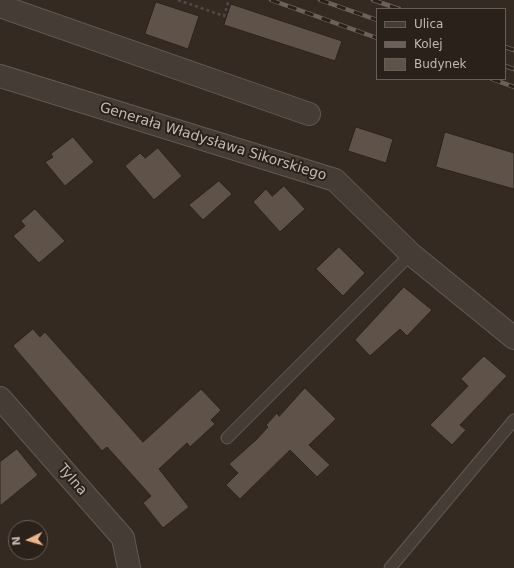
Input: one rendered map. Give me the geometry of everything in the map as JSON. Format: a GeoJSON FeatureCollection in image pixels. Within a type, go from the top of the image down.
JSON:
{"type":"FeatureCollection","features":[{"type":"Feature","properties":{"kind":"street"},"geometry":{"type":"LineString","coordinates":[[0,6],[309,114]]}},
{"type":"Feature","properties":{"kind":"street","name":"Generała Władysława Sikorskiego"},"geometry":{"type":"LineString","coordinates":[[0,76],[335,180],[411,254],[514,338]]}},
{"type":"Feature","properties":{"kind":"street","name":"Tylna"},"geometry":{"type":"LineString","coordinates":[[0,398],[124,538],[129,568]]}},
{"type":"Feature","properties":{"kind":"lane"},"geometry":{"type":"LineString","coordinates":[[227,438],[411,254]]}},
{"type":"Feature","properties":{"kind":"lane"},"geometry":{"type":"LineString","coordinates":[[390,568],[514,420]]}},
{"type":"Feature","properties":{"kind":"path"},"geometry":{"type":"LineString","coordinates":[[178,0],[224,16],[229,0]]}},
{"type":"Feature","properties":{"kind":"building"},"geometry":{"type":"Polygon","coordinates":[[[156,2],[199,16],[188,49],[145,34],[156,2]]]}},
{"type":"Feature","properties":{"kind":"building"},"geometry":{"type":"Polygon","coordinates":[[[231,4],[342,41],[335,61],[224,25],[231,4]]]}},
{"type":"Feature","properties":{"kind":"building"},"geometry":{"type":"Polygon","coordinates":[[[356,127],[393,139],[386,163],[348,151],[356,127]]]}},
{"type":"Feature","properties":{"kind":"building"},"geometry":{"type":"Polygon","coordinates":[[[445,132],[514,153],[514,189],[436,167],[445,132]]]}},
{"type":"Feature","properties":{"kind":"building"},"geometry":{"type":"Polygon","coordinates":[[[73,137],[94,162],[65,186],[45,162],[53,157],[51,154],[73,137]]]}},
{"type":"Feature","properties":{"kind":"building"},"geometry":{"type":"Polygon","coordinates":[[[158,148],[182,176],[154,200],[125,166],[140,153],[145,158],[158,148]]]}},
{"type":"Feature","properties":{"kind":"building"},"geometry":{"type":"Polygon","coordinates":[[[219,181],[232,194],[203,220],[189,205],[219,181]]]}},
{"type":"Feature","properties":{"kind":"building"},"geometry":{"type":"Polygon","coordinates":[[[284,186],[305,209],[280,232],[253,202],[266,189],[272,196],[284,186]]]}},
{"type":"Feature","properties":{"kind":"building"},"geometry":{"type":"Polygon","coordinates":[[[35,209],[65,241],[39,263],[13,236],[25,226],[21,221],[35,209]]]}},
{"type":"Feature","properties":{"kind":"building"},"geometry":{"type":"Polygon","coordinates":[[[339,247],[365,273],[343,296],[316,269],[339,247]]]}},
{"type":"Feature","properties":{"kind":"building"},"geometry":{"type":"Polygon","coordinates":[[[404,287],[432,310],[407,336],[400,329],[370,356],[355,340],[404,287]]]}},
{"type":"Feature","properties":{"kind":"building"},"geometry":{"type":"Polygon","coordinates":[[[33,329],[40,337],[45,332],[143,442],[201,389],[221,410],[211,420],[215,424],[190,447],[187,443],[159,469],[189,507],[163,528],[143,503],[151,496],[107,447],[102,451],[13,346],[33,329]]]}},
{"type":"Feature","properties":{"kind":"building"},"geometry":{"type":"Polygon","coordinates":[[[484,356],[507,376],[460,425],[466,430],[452,445],[430,425],[468,386],[461,379],[484,356]]]}},
{"type":"Feature","properties":{"kind":"building"},"geometry":{"type":"Polygon","coordinates":[[[305,388],[336,419],[309,445],[330,465],[317,477],[290,450],[240,499],[226,485],[238,473],[229,464],[256,440],[268,427],[266,425],[277,413],[279,416],[305,388]]]}},
{"type":"Feature","properties":{"kind":"building"},"geometry":{"type":"Polygon","coordinates":[[[17,449],[38,475],[0,506],[0,462],[17,449]]]}},
{"type":"Feature","properties":{"kind":"railway"},"geometry":{"type":"LineString","coordinates":[[271,0],[376,38]]}},
{"type":"Feature","properties":{"kind":"railway"},"geometry":{"type":"LineString","coordinates":[[320,0],[376,20]]}},
{"type":"Feature","properties":{"kind":"railway"},"geometry":{"type":"LineString","coordinates":[[373,0],[396,8]]}},
{"type":"Feature","properties":{"kind":"railway"},"geometry":{"type":"LineString","coordinates":[[506,47],[514,50]]}},
{"type":"Feature","properties":{"kind":"railway"},"geometry":{"type":"LineString","coordinates":[[506,66],[514,69]]}},
{"type":"Feature","properties":{"kind":"railway"},"geometry":{"type":"LineString","coordinates":[[495,80],[514,87]]}}]}
